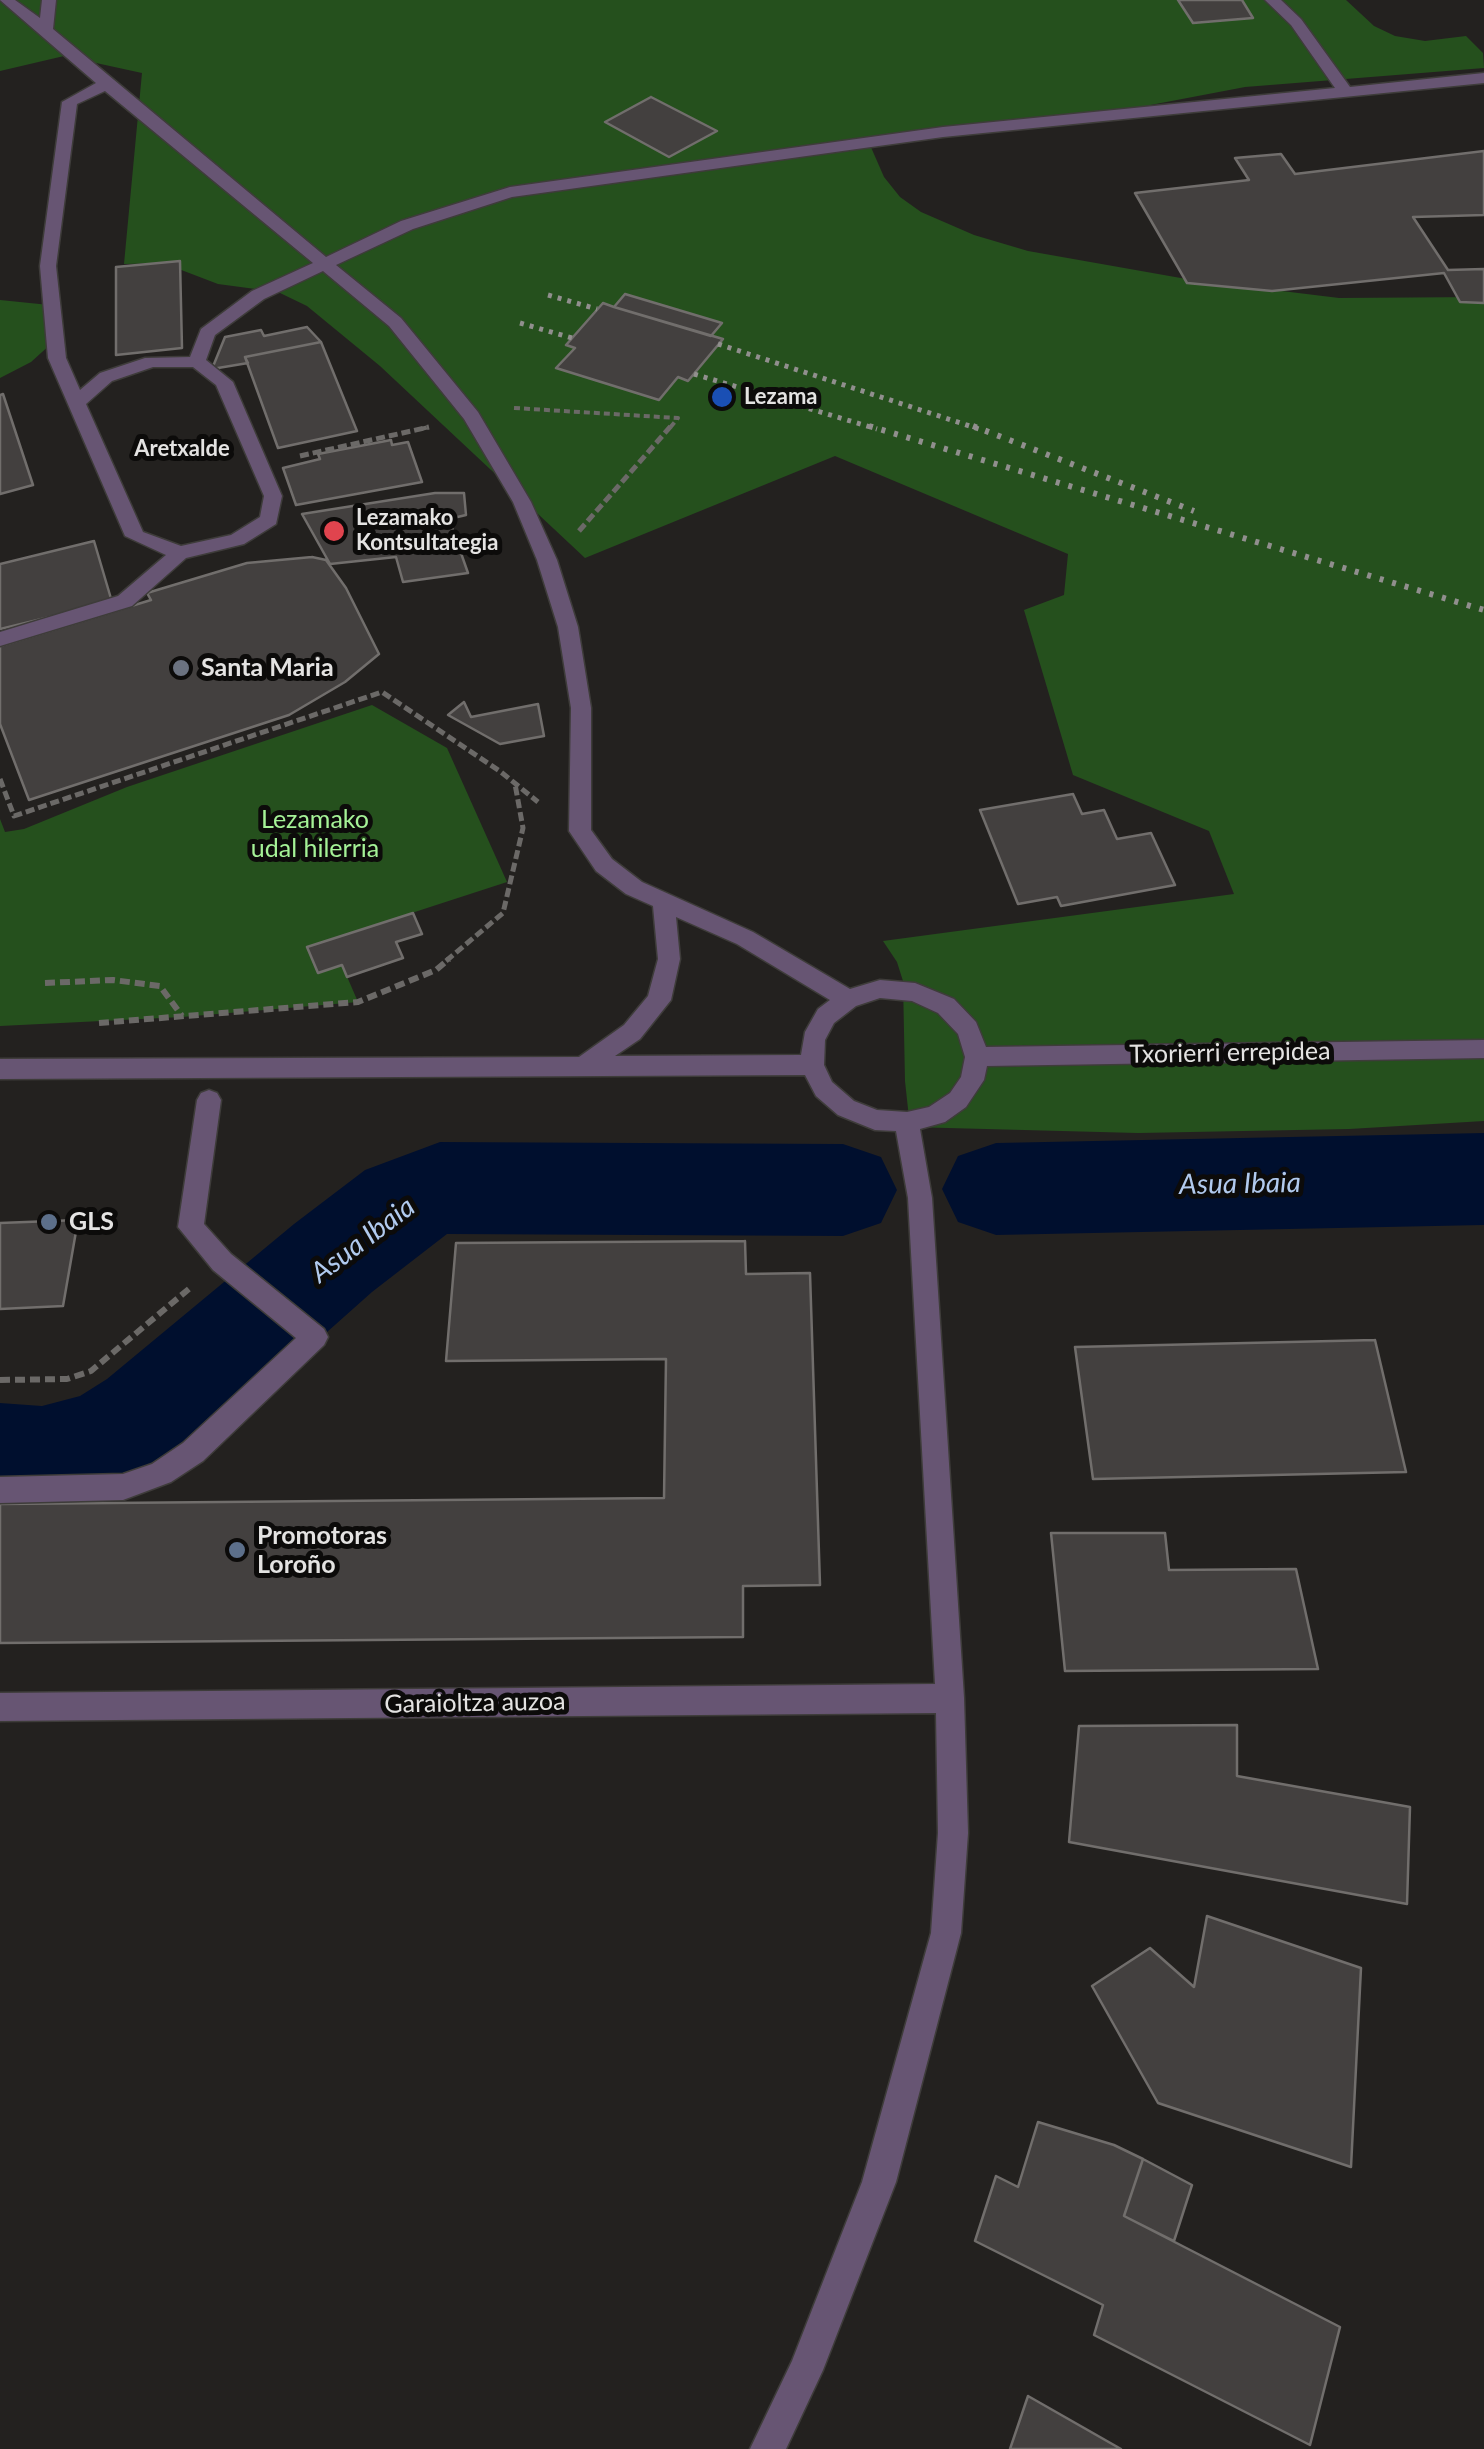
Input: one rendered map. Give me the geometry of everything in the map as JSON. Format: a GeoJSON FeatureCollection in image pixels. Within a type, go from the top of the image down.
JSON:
{"type":"FeatureCollection","features":[{"type":"Feature","properties":{"kind":"street"},"geometry":{"type":"LineString","coordinates":[[5,0],[46,30],[394,322],[472,416],[522,502],[547,560],[568,627],[582,708],[580,831],[604,865],[634,888],[745,938],[848,999]]}},
{"type":"Feature","properties":{"kind":"street"},"geometry":{"type":"LineString","coordinates":[[46,30],[49,0]]}},
{"type":"Feature","properties":{"kind":"street"},"geometry":{"type":"LineString","coordinates":[[1272,0],[1296,22],[1344,90]]}},
{"type":"Feature","properties":{"kind":"street"},"geometry":{"type":"LineString","coordinates":[[196,362],[207,333],[258,295],[407,225],[510,192],[943,132],[1484,78]]}},
{"type":"Feature","properties":{"kind":"street"},"geometry":{"type":"LineString","coordinates":[[106,84],[70,102],[48,266],[56,358],[134,536],[180,553]]}},
{"type":"Feature","properties":{"kind":"street"},"geometry":{"type":"LineString","coordinates":[[0,639],[124,602],[180,553],[237,540],[269,520],[273,496],[224,382],[196,362],[150,362],[106,376],[76,402]]}},
{"type":"Feature","properties":{"kind":"street"},"geometry":{"type":"LineString","coordinates":[[586,1065],[632,1032],[659,1000],[669,959],[664,903]]}},
{"type":"Feature","properties":{"kind":"street"},"geometry":{"type":"LineString","coordinates":[[880,990],[914,992],[946,1006],[968,1029],[977,1057],[972,1080],[958,1100],[936,1115],[907,1122],[875,1120],[846,1108],[824,1089],[812,1065],[813,1039],[826,1016],[848,999],[880,990]]}},
{"type":"Feature","properties":{"kind":"street","name":"Txorierri errepidea"},"geometry":{"type":"LineString","coordinates":[[977,1057],[1484,1048]]}},
{"type":"Feature","properties":{"kind":"street"},"geometry":{"type":"LineString","coordinates":[[0,1069],[812,1065]]}},
{"type":"Feature","properties":{"kind":"street"},"geometry":{"type":"LineString","coordinates":[[0,1490],[124,1487],[160,1473],[193,1452],[314,1337],[222,1262],[191,1227],[210,1100]]}},
{"type":"Feature","properties":{"kind":"street"},"geometry":{"type":"LineString","coordinates":[[768,2449],[806,2370],[879,2182],[946,1933],[954,1833],[950,1698],[920,1198],[907,1122]]}},
{"type":"Feature","properties":{"kind":"street","name":"Garaioltza auzoa"},"geometry":{"type":"LineString","coordinates":[[0,1708],[950,1698]]}},
{"type":"Feature","properties":{"kind":"path"},"geometry":{"type":"LineString","coordinates":[[260,465],[499,407],[678,418],[579,532]]}},
{"type":"Feature","properties":{"kind":"path"},"geometry":{"type":"LineString","coordinates":[[0,779],[14,816],[382,692],[543,806]]}},
{"type":"Feature","properties":{"kind":"path"},"geometry":{"type":"LineString","coordinates":[[90,1023],[358,1002],[436,970],[503,913],[523,828],[516,784]]}},
{"type":"Feature","properties":{"kind":"path"},"geometry":{"type":"LineString","coordinates":[[46,983],[113,980],[160,986],[182,1018]]}},
{"type":"Feature","properties":{"kind":"path"},"geometry":{"type":"LineString","coordinates":[[0,1380],[67,1379],[91,1371],[222,1262]]}},
{"type":"Feature","properties":{"kind":"green space"},"geometry":{"type":"Polygon","coordinates":[[[0,0],[1346,0],[1374,26],[1395,36],[1425,41],[1466,36],[1483,53],[1484,68],[1245,87],[1098,115],[870,145],[884,177],[900,197],[921,212],[974,235],[1028,251],[1192,280],[1339,298],[1484,297],[1484,1121],[1349,1129],[1138,1133],[910,1127],[903,981],[897,962],[883,941],[1234,894],[1209,831],[1073,775],[1024,610],[1064,595],[1068,554],[835,456],[585,558],[380,366],[307,306],[278,292],[218,284],[163,263],[124,264],[142,73],[64,56],[0,71],[0,0]]]}},
{"type":"Feature","properties":{"kind":"green space"},"geometry":{"type":"Polygon","coordinates":[[[0,300],[59,306],[52,343],[31,362],[0,378],[0,300]]]}},
{"type":"Feature","properties":{"kind":"green space","name":"Lezamako udal hilerria"},"geometry":{"type":"Polygon","coordinates":[[[372,705],[447,748],[507,882],[307,947],[318,973],[342,965],[358,1002],[182,1017],[0,1026],[0,819],[5,832],[24,829],[127,787],[372,705]]]}},
{"type":"Feature","properties":{"kind":"building"},"geometry":{"type":"Polygon","coordinates":[[[1178,0],[1242,0],[1253,18],[1193,23],[1178,0]]]}},
{"type":"Feature","properties":{"kind":"building"},"geometry":{"type":"Polygon","coordinates":[[[651,97],[717,131],[669,157],[605,122],[651,97]]]}},
{"type":"Feature","properties":{"kind":"building"},"geometry":{"type":"Polygon","coordinates":[[[1484,151],[1484,215],[1413,217],[1448,270],[1484,269],[1484,303],[1460,302],[1444,273],[1272,291],[1187,283],[1135,193],[1249,180],[1235,158],[1281,154],[1295,174],[1484,151]]]}},
{"type":"Feature","properties":{"kind":"building"},"geometry":{"type":"Polygon","coordinates":[[[180,261],[182,348],[116,355],[116,267],[180,261]]]}},
{"type":"Feature","properties":{"kind":"building"},"geometry":{"type":"Polygon","coordinates":[[[625,294],[722,323],[711,336],[614,307],[625,294]]]}},
{"type":"Feature","properties":{"kind":"building"},"geometry":{"type":"Polygon","coordinates":[[[603,303],[723,339],[688,381],[678,377],[659,400],[556,368],[575,348],[566,345],[603,303]]]}},
{"type":"Feature","properties":{"kind":"building"},"geometry":{"type":"Polygon","coordinates":[[[307,327],[321,342],[245,357],[248,363],[212,369],[225,337],[261,330],[264,336],[307,327]]]}},
{"type":"Feature","properties":{"kind":"building"},"geometry":{"type":"Polygon","coordinates":[[[321,342],[357,431],[278,448],[245,357],[321,342]]]}},
{"type":"Feature","properties":{"kind":"building"},"geometry":{"type":"Polygon","coordinates":[[[3,394],[33,485],[0,494],[0,395],[3,394]]]}},
{"type":"Feature","properties":{"kind":"building"},"geometry":{"type":"Polygon","coordinates":[[[391,440],[392,445],[408,442],[422,482],[296,505],[283,468],[320,459],[318,454],[391,440]]]}},
{"type":"Feature","properties":{"kind":"building"},"geometry":{"type":"Polygon","coordinates":[[[435,493],[464,493],[466,515],[449,519],[468,573],[403,582],[396,557],[330,564],[302,514],[435,493]]]}},
{"type":"Feature","properties":{"kind":"building"},"geometry":{"type":"Polygon","coordinates":[[[94,541],[112,602],[0,629],[0,564],[94,541]]]}},
{"type":"Feature","properties":{"kind":"building","name":"Santa Maria"},"geometry":{"type":"Polygon","coordinates":[[[312,557],[326,560],[346,588],[379,654],[345,682],[289,715],[29,800],[0,724],[0,646],[151,600],[147,593],[247,563],[312,557]]]}},
{"type":"Feature","properties":{"kind":"building"},"geometry":{"type":"Polygon","coordinates":[[[464,702],[471,717],[538,704],[544,736],[500,744],[448,715],[464,702]]]}},
{"type":"Feature","properties":{"kind":"building"},"geometry":{"type":"Polygon","coordinates":[[[1073,794],[1082,814],[1104,810],[1117,839],[1151,833],[1175,885],[1061,906],[1057,897],[1018,904],[980,810],[1073,794]]]}},
{"type":"Feature","properties":{"kind":"building"},"geometry":{"type":"Polygon","coordinates":[[[413,913],[422,934],[396,942],[403,958],[347,977],[342,965],[318,973],[307,947],[413,913]]]}},
{"type":"Feature","properties":{"kind":"building"},"geometry":{"type":"Polygon","coordinates":[[[78,1220],[63,1306],[0,1309],[0,1223],[78,1220]]]}},
{"type":"Feature","properties":{"kind":"building"},"geometry":{"type":"Polygon","coordinates":[[[745,1241],[746,1274],[810,1273],[820,1585],[743,1586],[743,1637],[0,1643],[0,1504],[664,1498],[666,1359],[446,1361],[456,1243],[745,1241]]]}},
{"type":"Feature","properties":{"kind":"building"},"geometry":{"type":"Polygon","coordinates":[[[1375,1340],[1406,1472],[1093,1479],[1075,1347],[1375,1340]]]}},
{"type":"Feature","properties":{"kind":"building"},"geometry":{"type":"Polygon","coordinates":[[[1051,1533],[1165,1533],[1169,1570],[1296,1569],[1318,1669],[1065,1671],[1051,1533]]]}},
{"type":"Feature","properties":{"kind":"building"},"geometry":{"type":"Polygon","coordinates":[[[1237,1725],[1237,1776],[1410,1807],[1407,1904],[1069,1842],[1079,1726],[1237,1725]]]}},
{"type":"Feature","properties":{"kind":"building"},"geometry":{"type":"Polygon","coordinates":[[[1207,1916],[1361,1968],[1351,2167],[1158,2103],[1092,1986],[1150,1948],[1194,1987],[1207,1916]]]}},
{"type":"Feature","properties":{"kind":"building"},"geometry":{"type":"Polygon","coordinates":[[[1038,2122],[1114,2145],[1143,2159],[1124,2216],[1340,2327],[1310,2445],[1094,2335],[1103,2305],[975,2241],[996,2176],[1018,2187],[1038,2122]]]}},
{"type":"Feature","properties":{"kind":"building"},"geometry":{"type":"Polygon","coordinates":[[[1143,2159],[1192,2185],[1174,2241],[1124,2216],[1143,2159]]]}},
{"type":"Feature","properties":{"kind":"building"},"geometry":{"type":"Polygon","coordinates":[[[1028,2396],[1121,2449],[1010,2449],[1028,2396]]]}},
{"type":"Feature","properties":{"kind":"waterway","name":"Asua Ibaia"},"geometry":{"type":"LineString","coordinates":[[996,1189],[1484,1179]]}},
{"type":"Feature","properties":{"kind":"waterway","name":"Asua Ibaia"},"geometry":{"type":"LineString","coordinates":[[0,1458],[42,1461],[109,1443],[148,1417],[333,1258],[404,1203],[440,1188],[843,1190]]}},
{"type":"Feature","properties":{"kind":"railway"},"geometry":{"type":"LineString","coordinates":[[548,295],[597,309]]}},
{"type":"Feature","properties":{"kind":"railway"},"geometry":{"type":"LineString","coordinates":[[520,323],[572,338]]}},
{"type":"Feature","properties":{"kind":"railway"},"geometry":{"type":"LineString","coordinates":[[718,344],[979,429]]}},
{"type":"Feature","properties":{"kind":"railway"},"geometry":{"type":"LineString","coordinates":[[694,374],[877,429]]}},
{"type":"Feature","properties":{"kind":"railway"},"geometry":{"type":"LineString","coordinates":[[869,426],[1484,610]]}},
{"type":"Feature","properties":{"kind":"railway"},"geometry":{"type":"LineString","coordinates":[[973,426],[1194,511]]}},
{"type":"Feature","properties":{"kind":"place","name":"Lezama"},"geometry":{"type":"Point","coordinates":[722,397]}},
{"type":"Feature","properties":{"kind":"place","name":"Lezamako Kontsultategia"},"geometry":{"type":"Point","coordinates":[334,531]}},
{"type":"Feature","properties":{"kind":"place","name":"Santa Maria"},"geometry":{"type":"Point","coordinates":[181,668]}},
{"type":"Feature","properties":{"kind":"place","name":"GLS"},"geometry":{"type":"Point","coordinates":[49,1222]}},
{"type":"Feature","properties":{"kind":"place","name":"Promotoras Loroño"},"geometry":{"type":"Point","coordinates":[237,1550]}},
{"type":"Feature","properties":{"kind":"district","name":"Aretxalde"},"geometry":{"type":"Point","coordinates":[182,449]}}]}
